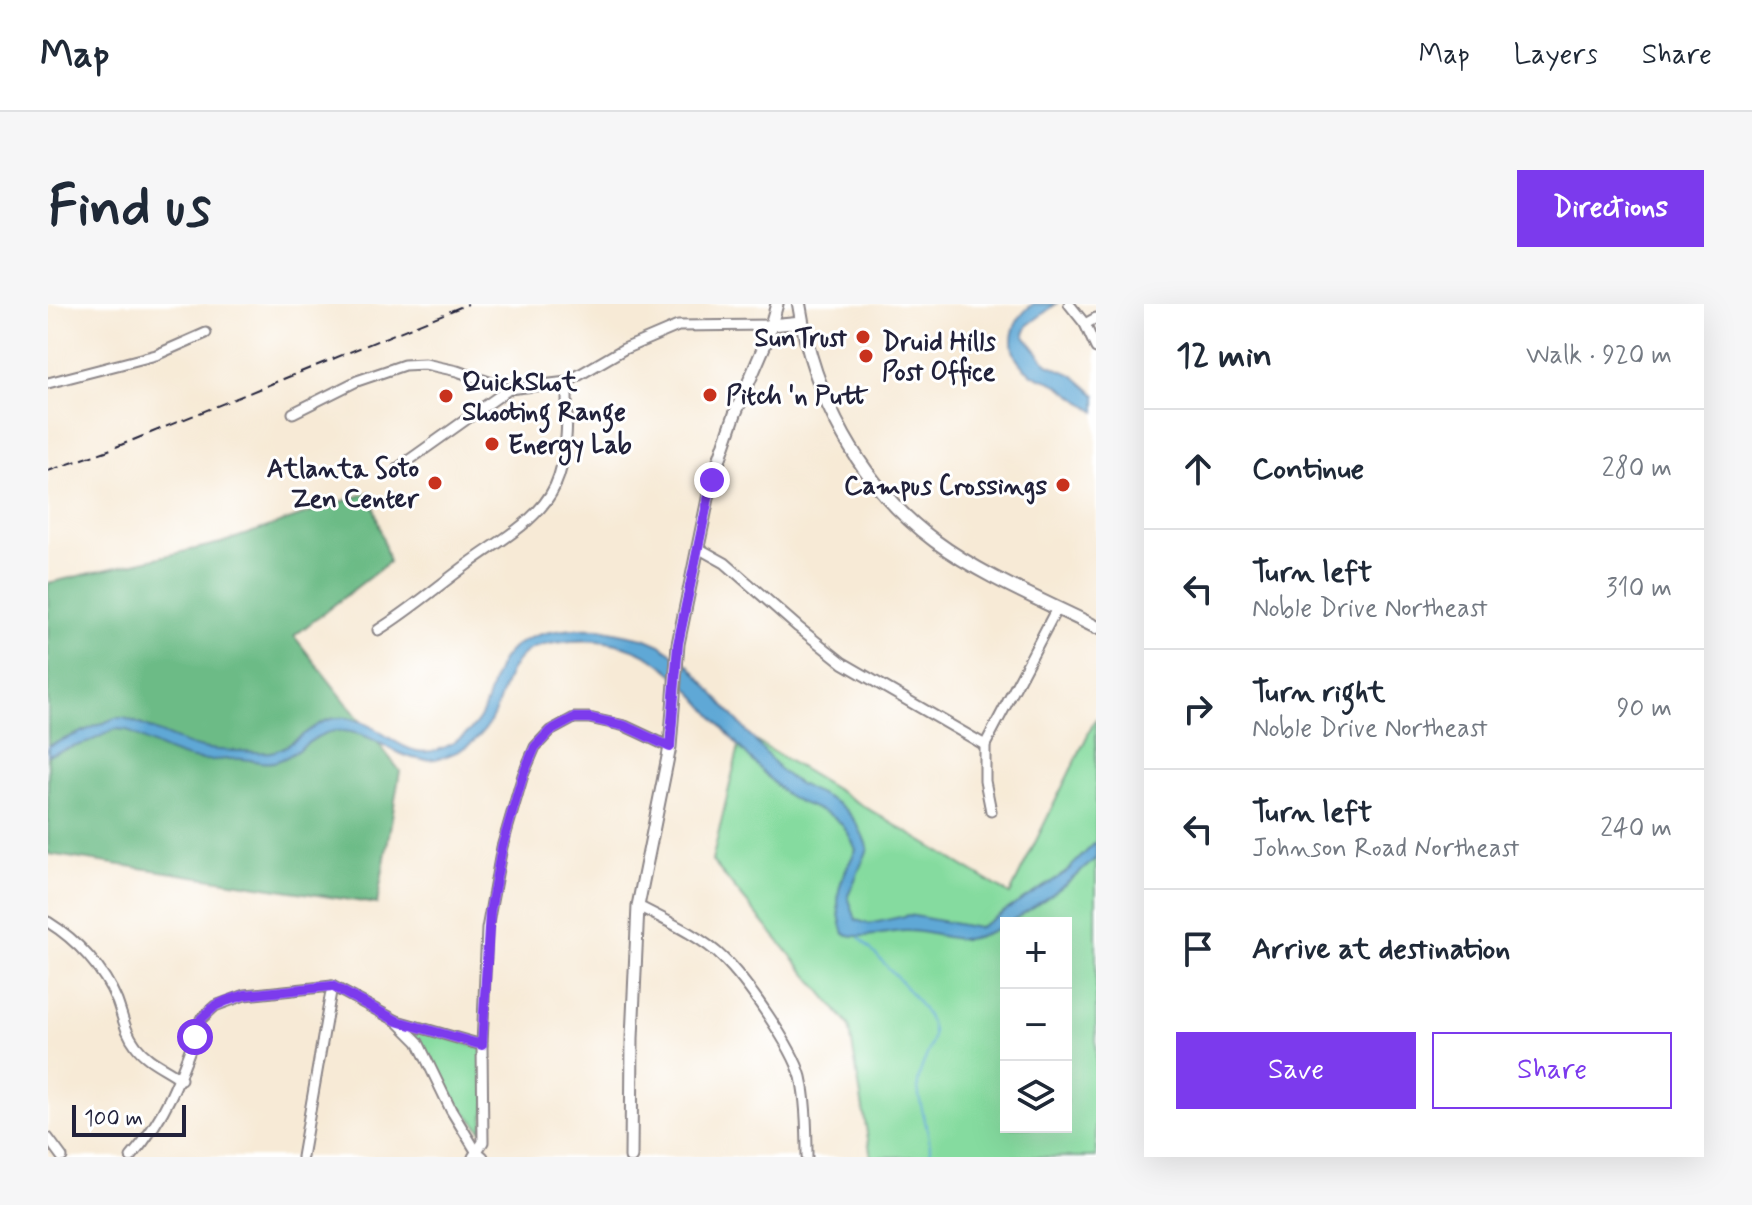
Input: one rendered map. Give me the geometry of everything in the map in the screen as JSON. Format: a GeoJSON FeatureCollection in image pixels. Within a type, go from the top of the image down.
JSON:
{"type":"FeatureCollection","features":[{"type":"Feature","properties":{"kind":"main road"},"geometry":{"type":"LineString","coordinates":[[799,304],[812,361],[828,407],[873,480],[902,512],[936,541],[1002,580],[1096,627]]}},
{"type":"Feature","properties":{"kind":"street"},"geometry":{"type":"LineString","coordinates":[[631,1157],[638,906],[670,747],[678,644],[720,453],[766,342],[777,304]]}},
{"type":"Feature","properties":{"kind":"street"},"geometry":{"type":"LineString","coordinates":[[1069,304],[1085,324],[1096,348]]}},
{"type":"Feature","properties":{"kind":"street"},"geometry":{"type":"LineString","coordinates":[[1085,324],[1096,318]]}},
{"type":"Feature","properties":{"kind":"street"},"geometry":{"type":"LineString","coordinates":[[293,413],[357,381],[404,365],[425,364],[457,371],[509,389],[567,382],[624,349],[678,326],[802,322]]}},
{"type":"Feature","properties":{"kind":"street"},"geometry":{"type":"LineString","coordinates":[[48,383],[156,355],[206,333]]}},
{"type":"Feature","properties":{"kind":"street"},"geometry":{"type":"LineString","coordinates":[[378,630],[511,533],[544,503],[555,486],[562,462],[567,421],[567,382]]}},
{"type":"Feature","properties":{"kind":"street"},"geometry":{"type":"LineString","coordinates":[[398,468],[509,389]]}},
{"type":"Feature","properties":{"kind":"street"},"geometry":{"type":"LineString","coordinates":[[698,548],[725,563],[843,663],[985,745]]}},
{"type":"Feature","properties":{"kind":"street"},"geometry":{"type":"LineString","coordinates":[[991,811],[985,781],[985,745],[1057,608]]}},
{"type":"Feature","properties":{"kind":"street"},"geometry":{"type":"LineString","coordinates":[[477,1155],[483,1142],[482,1045],[487,929],[510,818],[535,747],[550,731],[574,718],[589,718],[625,726],[670,747]]}},
{"type":"Feature","properties":{"kind":"street"},"geometry":{"type":"LineString","coordinates":[[638,906],[680,928],[722,957],[775,1028],[801,1077],[807,1157]]}},
{"type":"Feature","properties":{"kind":"street"},"geometry":{"type":"LineString","coordinates":[[48,922],[69,937],[95,965],[116,1000],[124,1028],[146,1058],[181,1079]]}},
{"type":"Feature","properties":{"kind":"street"},"geometry":{"type":"LineString","coordinates":[[134,1155],[181,1079],[201,1019],[215,1006],[245,995],[332,986],[397,1021],[482,1045]]}},
{"type":"Feature","properties":{"kind":"street"},"geometry":{"type":"LineString","coordinates":[[302,1157],[332,986]]}},
{"type":"Feature","properties":{"kind":"street"},"geometry":{"type":"LineString","coordinates":[[397,1021],[418,1042],[477,1155]]}},
{"type":"Feature","properties":{"kind":"street"},"geometry":{"type":"LineString","coordinates":[[48,1138],[62,1157]]}},
{"type":"Feature","properties":{"kind":"green space"},"geometry":{"type":"Polygon","coordinates":[[[370,492],[389,562],[294,636],[400,771],[377,904],[48,854],[48,583],[221,543],[370,492]]]}},
{"type":"Feature","properties":{"kind":"green space"},"geometry":{"type":"Polygon","coordinates":[[[1096,718],[1096,1157],[871,1157],[849,1025],[712,861],[742,733],[1010,894],[1096,718]]]}},
{"type":"Feature","properties":{"kind":"green space"},"geometry":{"type":"Polygon","coordinates":[[[405,1026],[485,1049],[487,1096],[482,1131],[460,1106],[405,1026]]]}},
{"type":"Feature","properties":{"kind":"water"},"geometry":{"type":"Polygon","coordinates":[[[1033,304],[1056,304],[1028,325],[1024,334],[1026,338],[1047,364],[1073,375],[1096,395],[1096,412],[1056,384],[1025,369],[1018,360],[1013,351],[1013,331],[1024,312],[1033,304]]]}},
{"type":"Feature","properties":{"kind":"water"},"geometry":{"type":"Polygon","coordinates":[[[570,629],[600,629],[644,638],[660,645],[689,665],[781,771],[841,806],[851,816],[868,849],[848,896],[856,920],[869,924],[909,915],[978,928],[1065,873],[1096,842],[1096,858],[1034,906],[1018,917],[1000,917],[1000,926],[981,935],[966,939],[913,931],[867,936],[844,934],[838,910],[839,890],[856,850],[842,824],[825,812],[784,793],[691,691],[659,663],[621,645],[599,641],[556,643],[526,652],[516,661],[489,724],[480,736],[446,756],[428,760],[412,758],[354,733],[336,731],[320,736],[273,762],[199,760],[168,751],[127,730],[115,729],[89,742],[48,755],[48,746],[115,718],[124,718],[203,748],[271,752],[290,744],[316,725],[336,718],[347,718],[374,728],[410,749],[422,752],[437,750],[464,736],[478,721],[496,673],[513,648],[539,634],[570,629]]]}},
{"type":"Feature","properties":{"kind":"waterway"},"geometry":{"type":"LineString","coordinates":[[860,938],[916,1000],[932,1026],[932,1042],[918,1084],[930,1157]]}},
{"type":"Feature","properties":{"kind":"railway"},"geometry":{"type":"LineString","coordinates":[[48,471],[106,451],[468,304]]}},
{"type":"Feature","properties":{"kind":"place","name":"SunTrust"},"geometry":{"type":"Point","coordinates":[863,337]}},
{"type":"Feature","properties":{"kind":"place","name":"Druid Hills Post Office"},"geometry":{"type":"Point","coordinates":[866,356]}},
{"type":"Feature","properties":{"kind":"place","name":"Pitch 'n Putt"},"geometry":{"type":"Point","coordinates":[710,395]}},
{"type":"Feature","properties":{"kind":"place","name":"QuickShot Shooting Range"},"geometry":{"type":"Point","coordinates":[446,396]}},
{"type":"Feature","properties":{"kind":"place","name":"Energy Lab"},"geometry":{"type":"Point","coordinates":[492,444]}},
{"type":"Feature","properties":{"kind":"place","name":"Atlanta Soto Zen Center"},"geometry":{"type":"Point","coordinates":[435,483]}},
{"type":"Feature","properties":{"kind":"place","name":"Campus Crossings"},"geometry":{"type":"Point","coordinates":[1063,485]}},
{"type":"Feature","properties":{"kind":"route"},"geometry":{"type":"LineString","coordinates":[[195,1037],[201,1019],[226,1001],[245,995],[332,986],[397,1021],[482,1045],[487,929],[502,847],[523,775],[535,747],[550,731],[574,718],[625,726],[670,747],[678,644],[712,480]]}}]}
